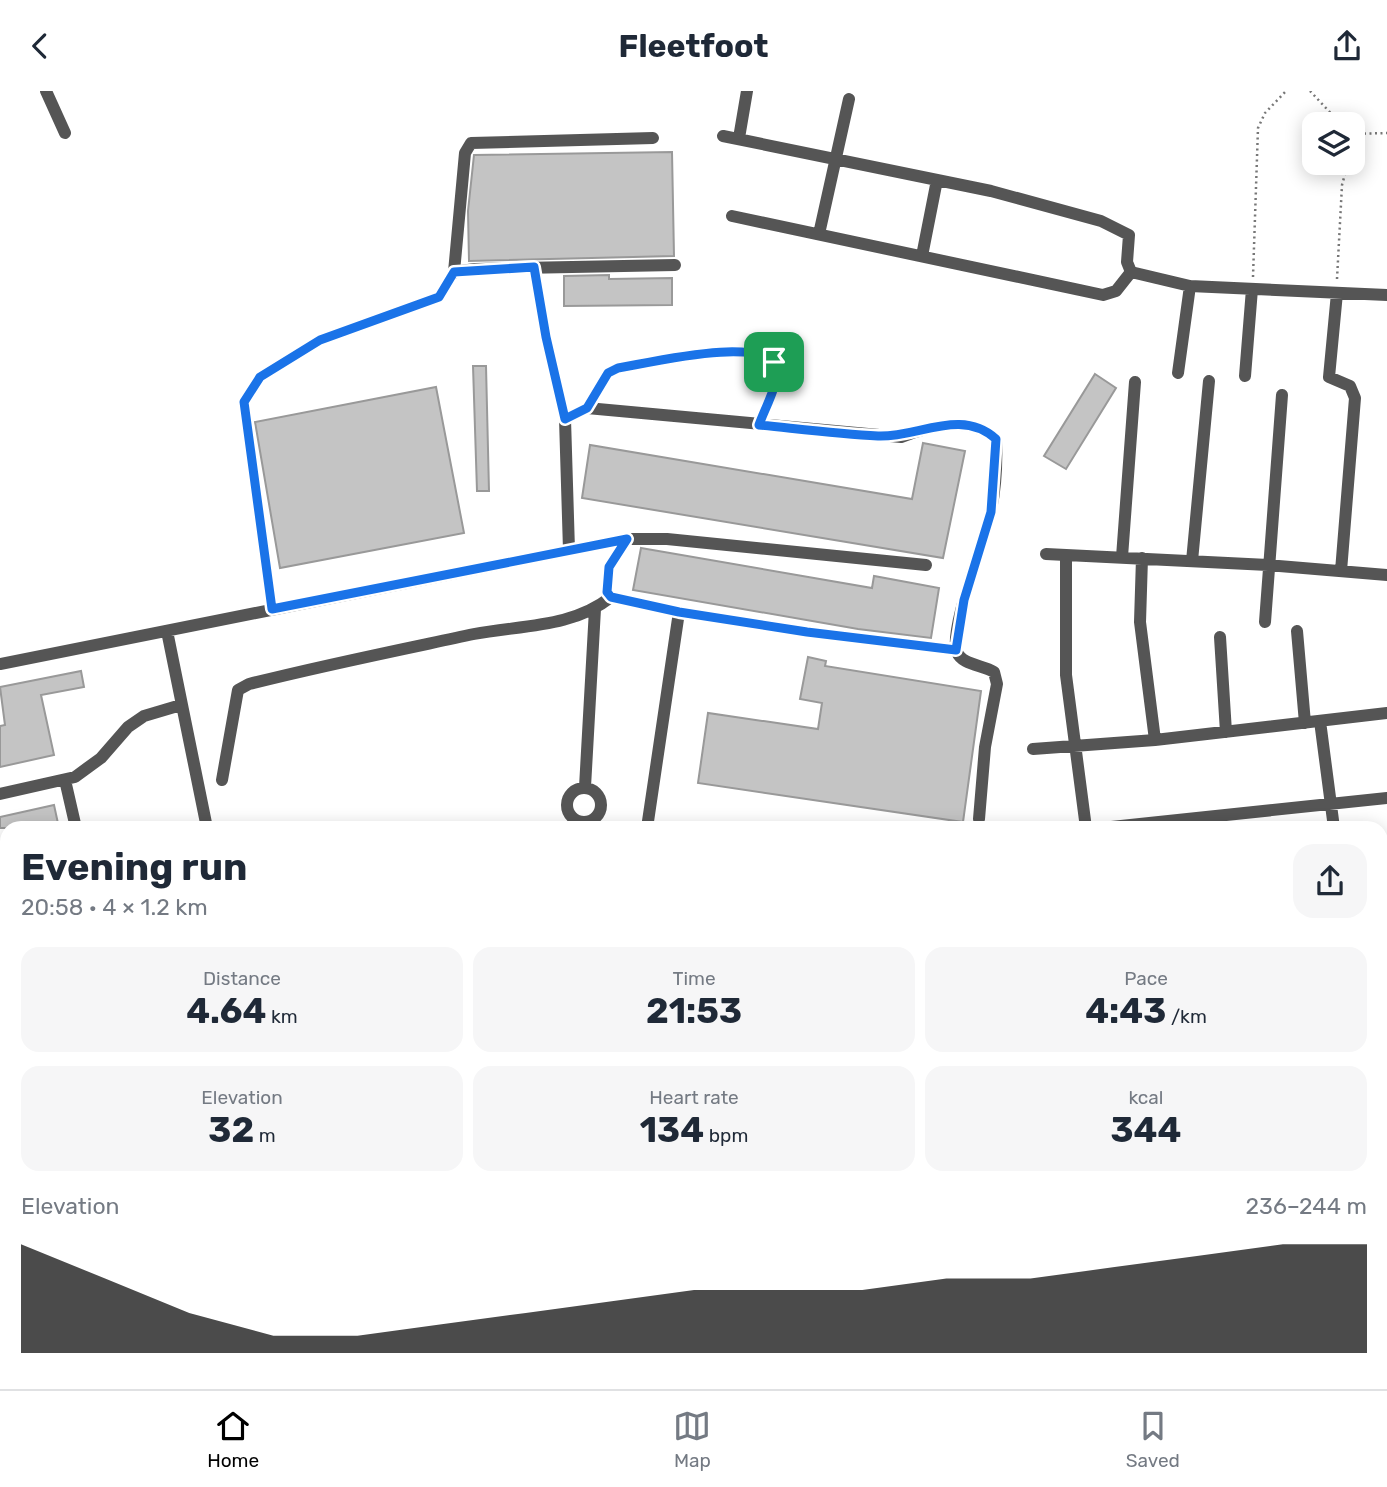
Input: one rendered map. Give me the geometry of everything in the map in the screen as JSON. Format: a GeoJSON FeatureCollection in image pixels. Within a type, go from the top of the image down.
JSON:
{"type":"FeatureCollection","features":[{"type":"Feature","properties":{"kind":"street"},"geometry":{"type":"LineString","coordinates":[[46,91],[65,133]]}},
{"type":"Feature","properties":{"kind":"street"},"geometry":{"type":"LineString","coordinates":[[739,138],[747,91]]}},
{"type":"Feature","properties":{"kind":"street"},"geometry":{"type":"LineString","coordinates":[[819,235],[849,99]]}},
{"type":"Feature","properties":{"kind":"street"},"geometry":{"type":"LineString","coordinates":[[723,136],[991,191],[1113,226],[1129,236],[1127,262],[1131,272]]}},
{"type":"Feature","properties":{"kind":"street"},"geometry":{"type":"LineString","coordinates":[[272,609],[244,402],[260,377],[320,340],[439,297],[454,272],[465,153],[471,143],[653,138]]}},
{"type":"Feature","properties":{"kind":"street"},"geometry":{"type":"LineString","coordinates":[[922,256],[937,180]]}},
{"type":"Feature","properties":{"kind":"street"},"geometry":{"type":"LineString","coordinates":[[732,216],[1103,295],[1116,291],[1131,272]]}},
{"type":"Feature","properties":{"kind":"street"},"geometry":{"type":"LineString","coordinates":[[454,272],[534,267],[675,265]]}},
{"type":"Feature","properties":{"kind":"street"},"geometry":{"type":"LineString","coordinates":[[534,267],[546,337],[565,419],[569,550]]}},
{"type":"Feature","properties":{"kind":"street"},"geometry":{"type":"LineString","coordinates":[[1131,272],[1190,286],[1387,295]]}},
{"type":"Feature","properties":{"kind":"street"},"geometry":{"type":"LineString","coordinates":[[1178,373],[1190,286]]}},
{"type":"Feature","properties":{"kind":"street"},"geometry":{"type":"LineString","coordinates":[[1245,376],[1252,289]]}},
{"type":"Feature","properties":{"kind":"street"},"geometry":{"type":"LineString","coordinates":[[1336,293],[1329,377],[1350,386],[1355,398],[1341,571]]}},
{"type":"Feature","properties":{"kind":"street"},"geometry":{"type":"LineString","coordinates":[[587,408],[608,373],[618,368],[732,350],[763,355],[774,362],[777,373],[759,425]]}},
{"type":"Feature","properties":{"kind":"street"},"geometry":{"type":"LineString","coordinates":[[1192,561],[1209,381]]}},
{"type":"Feature","properties":{"kind":"street"},"geometry":{"type":"LineString","coordinates":[[1122,557],[1135,383]]}},
{"type":"Feature","properties":{"kind":"street"},"geometry":{"type":"LineString","coordinates":[[1265,622],[1282,395]]}},
{"type":"Feature","properties":{"kind":"street"},"geometry":{"type":"LineString","coordinates":[[565,419],[587,408],[901,437],[937,424],[966,426],[996,439],[991,512],[964,600],[956,650]]}},
{"type":"Feature","properties":{"kind":"street"},"geometry":{"type":"LineString","coordinates":[[627,539],[609,567],[607,592],[611,597],[679,612],[909,647],[956,650],[970,663],[994,672],[997,684],[985,747],[979,819]]}},
{"type":"Feature","properties":{"kind":"street"},"geometry":{"type":"LineString","coordinates":[[0,664],[627,539],[667,539],[926,565]]}},
{"type":"Feature","properties":{"kind":"street"},"geometry":{"type":"LineString","coordinates":[[1046,554],[1268,565],[1387,575]]}},
{"type":"Feature","properties":{"kind":"street"},"geometry":{"type":"LineString","coordinates":[[1066,555],[1066,675],[1085,821]]}},
{"type":"Feature","properties":{"kind":"street"},"geometry":{"type":"LineString","coordinates":[[1142,558],[1140,622],[1155,740]]}},
{"type":"Feature","properties":{"kind":"street"},"geometry":{"type":"LineString","coordinates":[[222,780],[238,690],[249,684],[339,662],[571,619],[595,610],[611,597]]}},
{"type":"Feature","properties":{"kind":"street"},"geometry":{"type":"LineString","coordinates":[[585,787],[595,610]]}},
{"type":"Feature","properties":{"kind":"street"},"geometry":{"type":"LineString","coordinates":[[648,821],[679,612]]}},
{"type":"Feature","properties":{"kind":"street"},"geometry":{"type":"LineString","coordinates":[[167,631],[206,821]]}},
{"type":"Feature","properties":{"kind":"street"},"geometry":{"type":"LineString","coordinates":[[1297,631],[1305,723]]}},
{"type":"Feature","properties":{"kind":"street"},"geometry":{"type":"LineString","coordinates":[[1220,637],[1226,732]]}},
{"type":"Feature","properties":{"kind":"street"},"geometry":{"type":"LineString","coordinates":[[0,794],[75,777],[101,758],[128,727],[145,716],[181,705]]}},
{"type":"Feature","properties":{"kind":"street"},"geometry":{"type":"LineString","coordinates":[[1032,749],[1155,740],[1387,713]]}},
{"type":"Feature","properties":{"kind":"street"},"geometry":{"type":"LineString","coordinates":[[1320,721],[1333,821]]}},
{"type":"Feature","properties":{"kind":"street"},"geometry":{"type":"LineString","coordinates":[[65,780],[74,821]]}},
{"type":"Feature","properties":{"kind":"street"},"geometry":{"type":"LineString","coordinates":[[1169,821],[1387,798]]}},
{"type":"Feature","properties":{"kind":"path"},"geometry":{"type":"LineString","coordinates":[[1252,289],[1258,128],[1265,113],[1286,91]]}},
{"type":"Feature","properties":{"kind":"path"},"geometry":{"type":"LineString","coordinates":[[1310,91],[1330,112]]}},
{"type":"Feature","properties":{"kind":"path"},"geometry":{"type":"LineString","coordinates":[[1365,134],[1387,133]]}},
{"type":"Feature","properties":{"kind":"path"},"geometry":{"type":"LineString","coordinates":[[1336,293],[1345,175]]}},
{"type":"Feature","properties":{"kind":"building"},"geometry":{"type":"Polygon","coordinates":[[[672,152],[674,256],[469,261],[468,211],[474,155],[672,152]]]}},
{"type":"Feature","properties":{"kind":"building"},"geometry":{"type":"Polygon","coordinates":[[[609,275],[609,279],[672,278],[672,305],[564,306],[564,276],[609,275]]]}},
{"type":"Feature","properties":{"kind":"building"},"geometry":{"type":"Polygon","coordinates":[[[473,366],[486,366],[489,491],[477,491],[473,366]]]}},
{"type":"Feature","properties":{"kind":"building"},"geometry":{"type":"Polygon","coordinates":[[[1095,374],[1116,388],[1066,469],[1044,456],[1095,374]]]}},
{"type":"Feature","properties":{"kind":"building"},"geometry":{"type":"Polygon","coordinates":[[[436,387],[464,533],[280,568],[255,422],[436,387]]]}},
{"type":"Feature","properties":{"kind":"building"},"geometry":{"type":"Polygon","coordinates":[[[923,443],[965,451],[943,558],[582,498],[590,445],[912,499],[923,443]]]}},
{"type":"Feature","properties":{"kind":"building"},"geometry":{"type":"Polygon","coordinates":[[[641,548],[872,588],[874,576],[939,588],[931,638],[858,629],[633,590],[641,548]]]}},
{"type":"Feature","properties":{"kind":"building"},"geometry":{"type":"Polygon","coordinates":[[[808,657],[826,661],[825,666],[981,691],[963,821],[698,783],[708,713],[818,729],[822,703],[800,699],[808,657]]]}},
{"type":"Feature","properties":{"kind":"building"},"geometry":{"type":"Polygon","coordinates":[[[81,671],[84,687],[41,695],[54,755],[0,767],[0,726],[5,725],[0,687],[81,671]]]}},
{"type":"Feature","properties":{"kind":"building"},"geometry":{"type":"Polygon","coordinates":[[[54,805],[57,821],[0,821],[0,817],[54,805]]]}},
{"type":"Feature","properties":{"kind":"route"},"geometry":{"type":"LineString","coordinates":[[534,267],[546,337],[565,419],[587,408],[608,373],[618,368],[732,350],[763,355],[774,362],[777,373],[759,425],[901,437],[937,424],[966,426],[990,434],[996,439],[995,490],[991,512],[964,600],[956,650],[921,648],[807,632],[679,612],[611,597],[607,592],[609,567],[627,539],[272,609],[244,402],[246,397],[260,377],[320,340],[439,297],[454,272],[534,267]]}}]}
